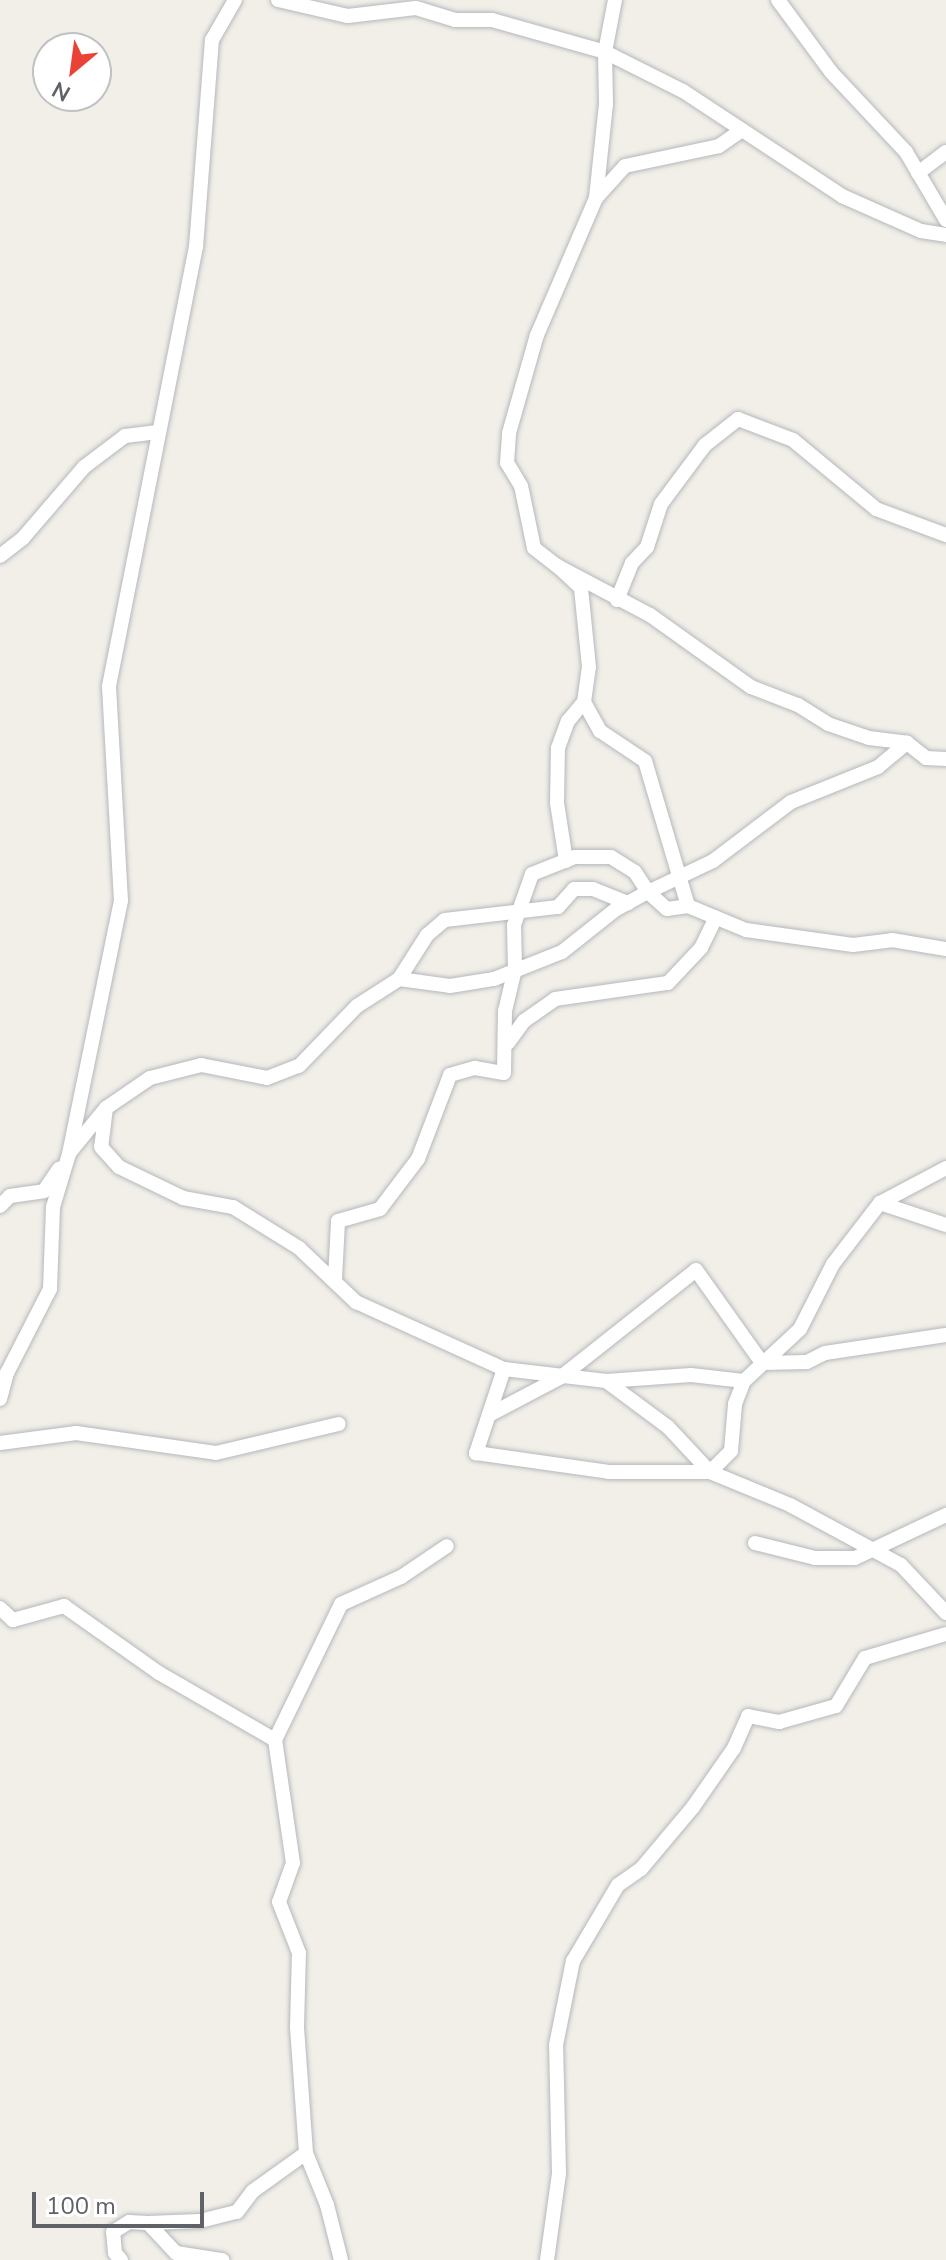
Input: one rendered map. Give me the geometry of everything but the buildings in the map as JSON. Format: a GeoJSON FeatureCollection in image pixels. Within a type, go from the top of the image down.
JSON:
{"type":"FeatureCollection","features":[{"type":"Feature","properties":{"kind":"street"},"geometry":{"type":"LineString","coordinates":[[0,1399],[7,1373],[50,1289],[53,1207],[69,1154],[121,901],[109,686],[196,247],[212,40],[235,0]]}},
{"type":"Feature","properties":{"kind":"street"},"geometry":{"type":"LineString","coordinates":[[278,0],[348,16],[416,8],[455,20],[492,20],[605,52],[683,91],[842,196],[921,231],[946,235]]}},
{"type":"Feature","properties":{"kind":"street"},"geometry":{"type":"LineString","coordinates":[[566,861],[557,803],[558,748],[568,721],[584,702],[589,667],[581,588],[534,548],[521,486],[507,463],[509,433],[537,335],[596,198],[606,104],[605,52],[615,0]]}},
{"type":"Feature","properties":{"kind":"street"},"geometry":{"type":"LineString","coordinates":[[778,0],[831,72],[906,152],[946,220]]}},
{"type":"Feature","properties":{"kind":"street"},"geometry":{"type":"LineString","coordinates":[[596,198],[625,166],[719,146],[742,130]]}},
{"type":"Feature","properties":{"kind":"street"},"geometry":{"type":"LineString","coordinates":[[918,173],[946,152]]}},
{"type":"Feature","properties":{"kind":"street"},"geometry":{"type":"LineString","coordinates":[[617,600],[632,563],[647,547],[667,494],[705,445],[738,419],[793,440],[876,509],[946,535]]}},
{"type":"Feature","properties":{"kind":"street"},"geometry":{"type":"LineString","coordinates":[[0,556],[23,538],[84,467],[125,436],[158,432]]}},
{"type":"Feature","properties":{"kind":"street"},"geometry":{"type":"LineString","coordinates":[[557,566],[650,615],[751,687],[798,705],[828,724],[869,738],[907,743],[926,758],[946,759]]}},
{"type":"Feature","properties":{"kind":"street"},"geometry":{"type":"LineString","coordinates":[[584,702],[600,731],[645,761],[688,906]]}},
{"type":"Feature","properties":{"kind":"street"},"geometry":{"type":"LineString","coordinates":[[399,979],[450,986],[515,969],[562,952],[628,903],[740,843],[791,802],[878,767],[907,743]]}},
{"type":"Feature","properties":{"kind":"street"},"geometry":{"type":"LineString","coordinates":[[335,1279],[338,1221],[380,1209],[418,1159],[450,1075],[475,1068],[504,1073],[508,1043],[505,1011],[515,969],[517,914],[532,874],[566,861],[611,857],[635,872],[648,892],[667,909],[688,906],[714,921],[853,945],[892,940],[946,949]]}},
{"type":"Feature","properties":{"kind":"street"},"geometry":{"type":"LineString","coordinates":[[0,1206],[10,1196],[44,1191],[106,1108],[150,1078],[201,1065],[267,1078],[299,1066],[357,1006],[399,979],[427,935],[445,920],[558,907],[574,889],[593,889],[628,903]]}},
{"type":"Feature","properties":{"kind":"street"},"geometry":{"type":"LineString","coordinates":[[508,1043],[524,1021],[555,999],[668,983],[701,948],[714,921]]}},
{"type":"Feature","properties":{"kind":"street"},"geometry":{"type":"LineString","coordinates":[[106,1108],[101,1147],[119,1167],[183,1198],[233,1207],[299,1248],[356,1302],[504,1369],[606,1381],[691,1375],[744,1381]]}},
{"type":"Feature","properties":{"kind":"street"},"geometry":{"type":"LineString","coordinates":[[710,1472],[731,1451],[735,1404],[744,1381],[800,1329],[833,1264],[880,1203],[946,1168]]}},
{"type":"Feature","properties":{"kind":"street"},"geometry":{"type":"LineString","coordinates":[[880,1203],[946,1225]]}},
{"type":"Feature","properties":{"kind":"street"},"geometry":{"type":"LineString","coordinates":[[489,1415],[561,1377],[696,1270],[762,1363]]}},
{"type":"Feature","properties":{"kind":"street"},"geometry":{"type":"LineString","coordinates":[[762,1363],[807,1362],[825,1353],[946,1335]]}},
{"type":"Feature","properties":{"kind":"street"},"geometry":{"type":"LineString","coordinates":[[504,1369],[476,1453],[504,1461],[609,1472],[710,1472],[790,1505],[901,1565],[946,1613]]}},
{"type":"Feature","properties":{"kind":"street"},"geometry":{"type":"LineString","coordinates":[[606,1381],[668,1427],[710,1472]]}},
{"type":"Feature","properties":{"kind":"street"},"geometry":{"type":"LineString","coordinates":[[0,1443],[76,1433],[216,1453],[339,1424]]}},
{"type":"Feature","properties":{"kind":"street"},"geometry":{"type":"LineString","coordinates":[[755,1543],[815,1558],[855,1558],[946,1515]]}},
{"type":"Feature","properties":{"kind":"street"},"geometry":{"type":"LineString","coordinates":[[341,2260],[327,2205],[306,2153],[297,2027],[299,1953],[279,1902],[293,1863],[275,1740],[341,1604],[401,1577],[447,1546]]}},
{"type":"Feature","properties":{"kind":"street"},"geometry":{"type":"LineString","coordinates":[[0,1608],[13,1620],[64,1606],[159,1673],[275,1740]]}},
{"type":"Feature","properties":{"kind":"street"},"geometry":{"type":"LineString","coordinates":[[547,2260],[559,2174],[556,2045],[573,1961],[618,1885],[641,1869],[693,1807],[734,1748],[748,1716],[779,1722],[836,1706],[865,1658],[946,1634]]}},
{"type":"Feature","properties":{"kind":"street"},"geometry":{"type":"LineString","coordinates":[[121,2260],[115,2253],[113,2232],[129,2222],[200,2221],[237,2212],[253,2191],[306,2153]]}},
{"type":"Feature","properties":{"kind":"street"},"geometry":{"type":"LineString","coordinates":[[148,2223],[176,2253],[222,2260]]}}]}
